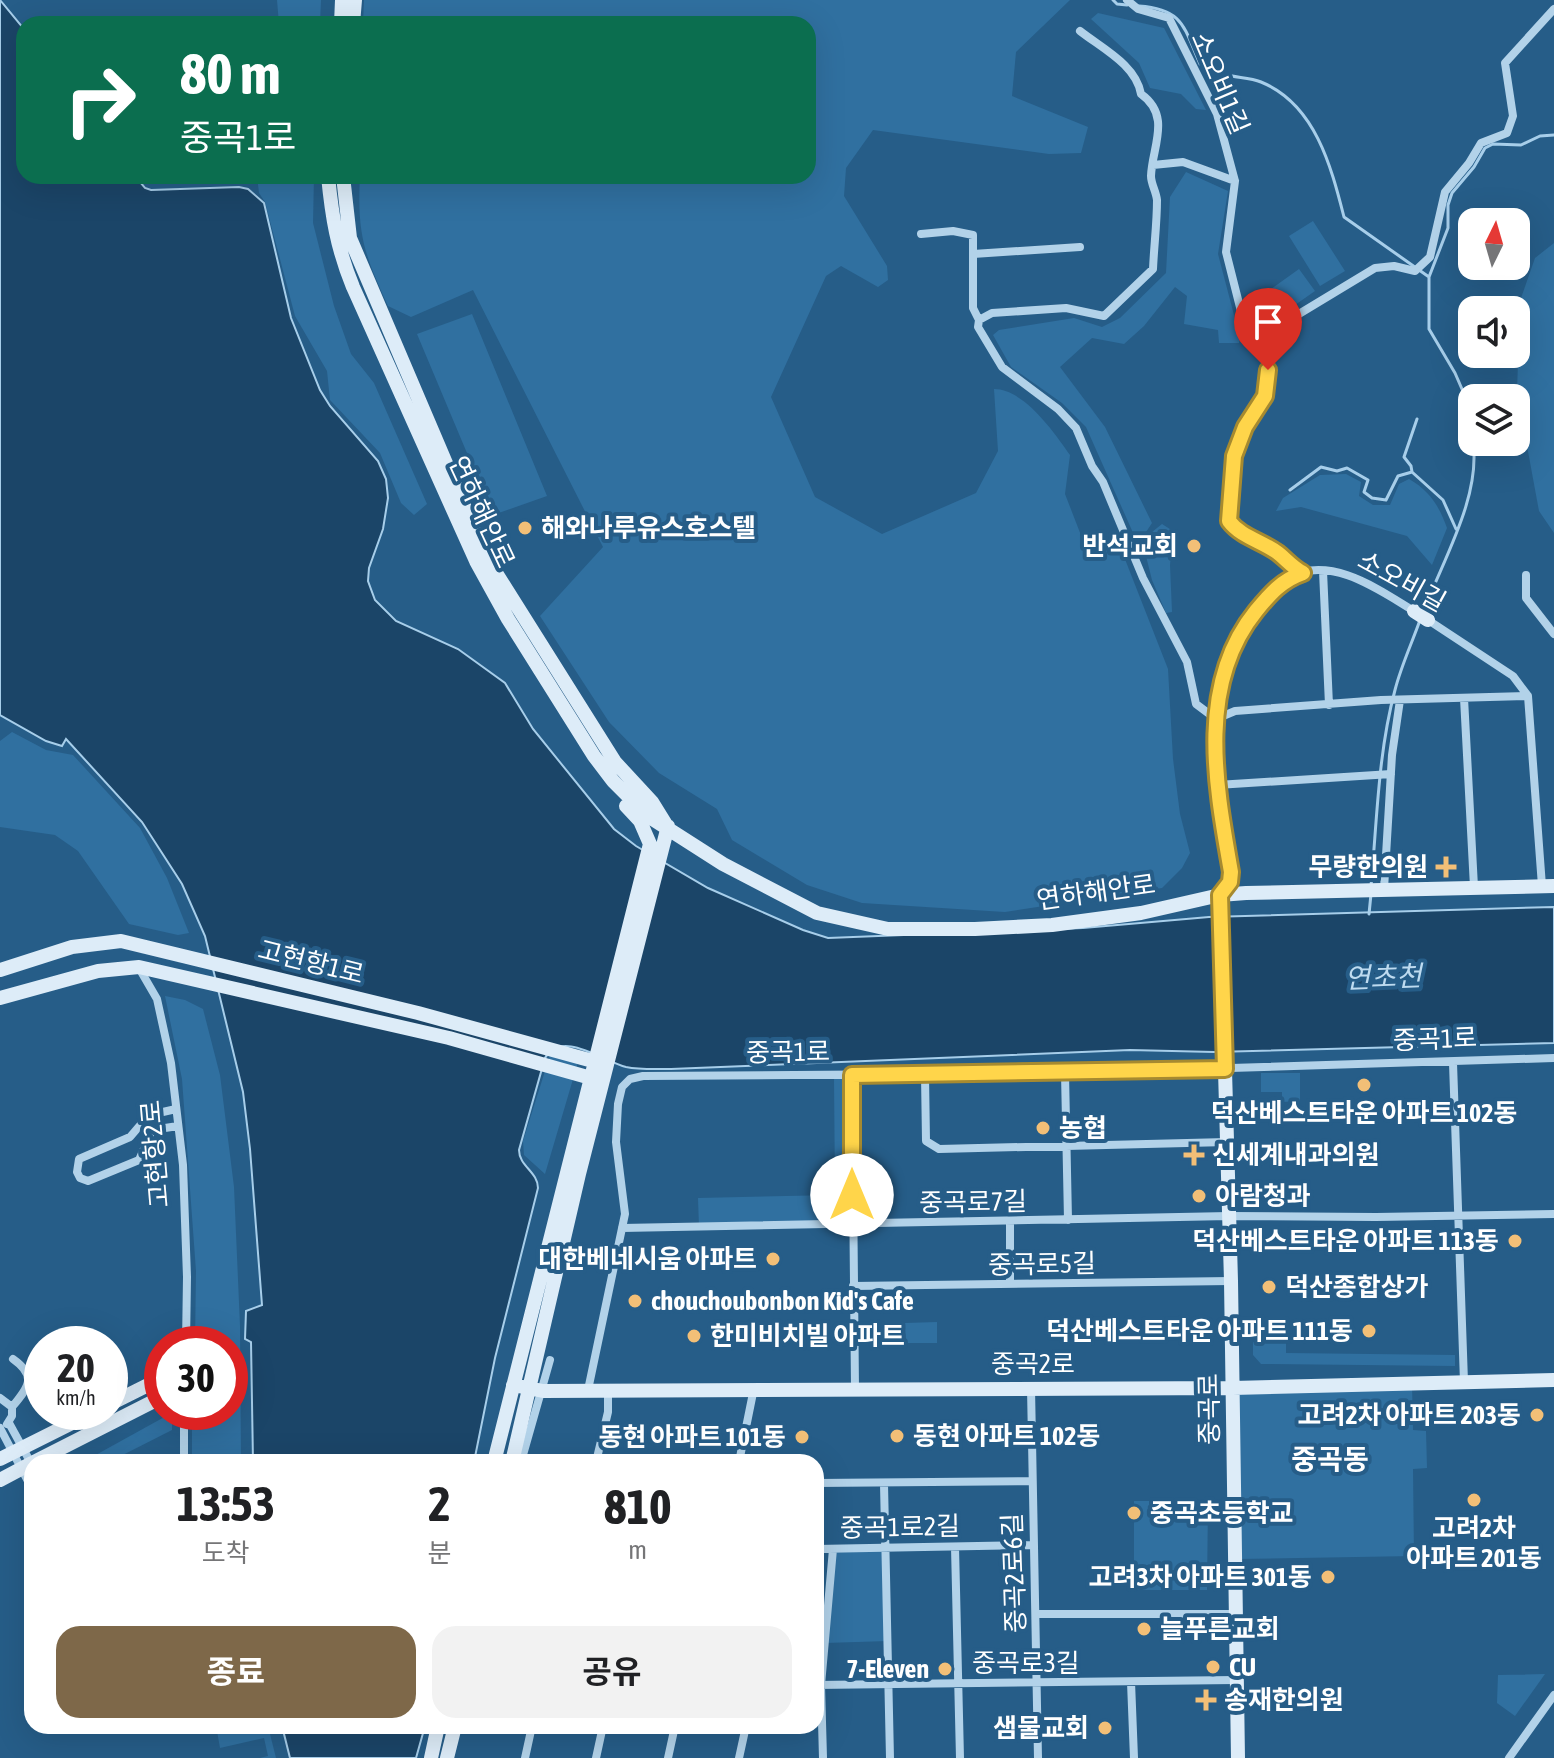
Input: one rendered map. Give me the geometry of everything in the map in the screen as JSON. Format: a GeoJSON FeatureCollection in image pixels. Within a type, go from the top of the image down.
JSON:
{"type":"FeatureCollection","features":[{"type":"Feature","properties":{"kind":"street","name":"소오비1길"},"geometry":{"type":"LineString","coordinates":[[1127,0],[1138,9],[1169,18],[1217,114],[1235,181],[1226,252],[1247,335],[1256,344],[1271,345]]}},
{"type":"Feature","properties":{"kind":"street"},"geometry":{"type":"LineString","coordinates":[[1303,573],[1290,566],[1280,554],[1236,531],[1229,521],[1234,456],[1245,427],[1265,396],[1271,345],[1284,323],[1375,268],[1394,266],[1415,271],[1430,257],[1445,192],[1481,143],[1507,133],[1513,116],[1505,63],[1554,9]]}},
{"type":"Feature","properties":{"kind":"street"},"geometry":{"type":"LineString","coordinates":[[979,320],[992,313],[1066,308],[1104,316],[1153,269],[1157,202],[1156,190],[1150,179],[1159,124],[1150,101],[1141,94],[1133,72],[1080,31]]}},
{"type":"Feature","properties":{"kind":"street"},"geometry":{"type":"LineString","coordinates":[[1153,165],[1183,162],[1235,181]]}},
{"type":"Feature","properties":{"kind":"street","name":"연하해안로"},"geometry":{"type":"LineString","coordinates":[[329,184],[339,253],[476,561],[508,619],[613,781],[648,816],[723,864],[817,913],[888,929],[1052,925],[1220,902],[1363,890],[1548,886]]}},
{"type":"Feature","properties":{"kind":"street","name":"연하해안로"},"geometry":{"type":"LineString","coordinates":[[344,184],[350,238],[486,557],[615,762],[652,802],[668,826]]}},
{"type":"Feature","properties":{"kind":"street"},"geometry":{"type":"LineString","coordinates":[[921,234],[953,231],[973,235],[973,308],[979,320],[978,327],[1002,367],[1058,409],[1076,428],[1092,466],[1108,493],[1143,578],[1187,662],[1196,704],[1216,719],[1235,711],[1381,700],[1528,696],[1548,886]]}},
{"type":"Feature","properties":{"kind":"street"},"geometry":{"type":"LineString","coordinates":[[973,254],[1080,247]]}},
{"type":"Feature","properties":{"kind":"street"},"geometry":{"type":"LineString","coordinates":[[1323,571],[1329,705]]}},
{"type":"Feature","properties":{"kind":"street","name":"소오비길"},"geometry":{"type":"LineString","coordinates":[[1220,902],[1230,882],[1231,872],[1217,785],[1216,719],[1231,652],[1251,617],[1289,578],[1323,571],[1358,579],[1414,611],[1513,676],[1528,696]]}},
{"type":"Feature","properties":{"kind":"street"},"geometry":{"type":"LineString","coordinates":[[1526,575],[1526,598],[1554,634]]}},
{"type":"Feature","properties":{"kind":"street"},"geometry":{"type":"LineString","coordinates":[[1464,698],[1474,887]]}},
{"type":"Feature","properties":{"kind":"street"},"geometry":{"type":"LineString","coordinates":[[1384,889],[1391,774],[1400,700]]}},
{"type":"Feature","properties":{"kind":"street"},"geometry":{"type":"LineString","coordinates":[[1217,785],[1391,774]]}},
{"type":"Feature","properties":{"kind":"street"},"geometry":{"type":"LineString","coordinates":[[496,1454],[513,1385],[558,1236],[598,1080],[651,841],[640,821],[624,805],[613,781]]}},
{"type":"Feature","properties":{"kind":"street"},"geometry":{"type":"LineString","coordinates":[[601,1063],[668,826]]}},
{"type":"Feature","properties":{"kind":"street","name":"중곡로"},"geometry":{"type":"LineString","coordinates":[[1220,902],[1231,1281],[1238,1758]]}},
{"type":"Feature","properties":{"kind":"street","name":"고현항1로"},"geometry":{"type":"LineString","coordinates":[[0,970],[72,947],[121,941],[418,1013],[601,1063]]}},
{"type":"Feature","properties":{"kind":"street","name":"고현항1로"},"geometry":{"type":"LineString","coordinates":[[0,998],[98,971],[139,967],[449,1038],[598,1080]]}},
{"type":"Feature","properties":{"kind":"street","name":"고현항2로"},"geometry":{"type":"LineString","coordinates":[[139,967],[157,999],[171,1063],[183,1165],[186,1326]]}},
{"type":"Feature","properties":{"kind":"street","name":"중곡1로"},"geometry":{"type":"LineString","coordinates":[[588,1390],[625,1214],[616,1118],[622,1087],[630,1079],[643,1076],[1065,1073],[1225,1064],[1453,1063],[1554,1058]]}},
{"type":"Feature","properties":{"kind":"street"},"geometry":{"type":"LineString","coordinates":[[1453,1063],[1464,1382]]}},
{"type":"Feature","properties":{"kind":"street"},"geometry":{"type":"LineString","coordinates":[[1065,1073],[1068,1220]]}},
{"type":"Feature","properties":{"kind":"street"},"geometry":{"type":"LineString","coordinates":[[852,1075],[855,1389]]}},
{"type":"Feature","properties":{"kind":"street"},"geometry":{"type":"LineString","coordinates":[[925,1075],[926,1141],[939,1149],[1227,1142]]}},
{"type":"Feature","properties":{"kind":"street"},"geometry":{"type":"LineString","coordinates":[[176,1109],[154,1114],[130,1137],[79,1159],[77,1172],[80,1178],[88,1181],[139,1160],[152,1130],[178,1126]]}},
{"type":"Feature","properties":{"kind":"street","name":"중곡로7길"},"geometry":{"type":"LineString","coordinates":[[622,1228],[1229,1216],[1554,1214]]}},
{"type":"Feature","properties":{"kind":"street"},"geometry":{"type":"LineString","coordinates":[[1010,1222],[1010,1284]]}},
{"type":"Feature","properties":{"kind":"street"},"geometry":{"type":"LineString","coordinates":[[523,1454],[536,1390],[558,1236]]}},
{"type":"Feature","properties":{"kind":"street","name":"중곡로5길"},"geometry":{"type":"LineString","coordinates":[[853,1286],[1231,1281]]}},
{"type":"Feature","properties":{"kind":"street"},"geometry":{"type":"LineString","coordinates":[[13,1359],[26,1368],[29,1377],[26,1389],[12,1407],[12,1416],[3,1426],[12,1453],[58,1430]]}},
{"type":"Feature","properties":{"kind":"street"},"geometry":{"type":"LineString","coordinates":[[515,1454],[536,1390],[550,1360]]}},
{"type":"Feature","properties":{"kind":"street","name":"중곡2로"},"geometry":{"type":"LineString","coordinates":[[513,1385],[536,1390],[1233,1388],[1554,1380]]}},
{"type":"Feature","properties":{"kind":"street","name":"중곡2로6길"},"geometry":{"type":"LineString","coordinates":[[1031,1387],[1038,1758]]}},
{"type":"Feature","properties":{"kind":"street"},"geometry":{"type":"LineString","coordinates":[[741,1454],[754,1388]]}},
{"type":"Feature","properties":{"kind":"street"},"geometry":{"type":"LineString","coordinates":[[598,1454],[608,1412],[608,1390]]}},
{"type":"Feature","properties":{"kind":"street"},"geometry":{"type":"LineString","coordinates":[[0,1398],[12,1407]]}},
{"type":"Feature","properties":{"kind":"street"},"geometry":{"type":"LineString","coordinates":[[51,1454],[144,1406]]}},
{"type":"Feature","properties":{"kind":"street"},"geometry":{"type":"LineString","coordinates":[[184,1430],[184,1454]]}},
{"type":"Feature","properties":{"kind":"street"},"geometry":{"type":"LineString","coordinates":[[0,1480],[24,1468]]}},
{"type":"Feature","properties":{"kind":"street"},"geometry":{"type":"LineString","coordinates":[[824,1483],[1032,1481]]}},
{"type":"Feature","properties":{"kind":"street"},"geometry":{"type":"LineString","coordinates":[[884,1484],[890,1758]]}},
{"type":"Feature","properties":{"kind":"street","name":"중곡1로2길"},"geometry":{"type":"LineString","coordinates":[[824,1549],[1033,1545]]}},
{"type":"Feature","properties":{"kind":"street"},"geometry":{"type":"LineString","coordinates":[[955,1547],[960,1758]]}},
{"type":"Feature","properties":{"kind":"street"},"geometry":{"type":"LineString","coordinates":[[824,1636],[833,1549]]}},
{"type":"Feature","properties":{"kind":"street"},"geometry":{"type":"LineString","coordinates":[[1036,1614],[1235,1614]]}},
{"type":"Feature","properties":{"kind":"street","name":"중곡로3길"},"geometry":{"type":"LineString","coordinates":[[824,1685],[1236,1680]]}},
{"type":"Feature","properties":{"kind":"street"},"geometry":{"type":"LineString","coordinates":[[1131,1682],[1134,1758]]}},
{"type":"Feature","properties":{"kind":"street"},"geometry":{"type":"LineString","coordinates":[[1509,1758],[1554,1695]]}},
{"type":"Feature","properties":{"kind":"street"},"geometry":{"type":"LineString","coordinates":[[431,1758],[436,1734]]}},
{"type":"Feature","properties":{"kind":"street"},"geometry":{"type":"LineString","coordinates":[[447,1758],[453,1734]]}},
{"type":"Feature","properties":{"kind":"street"},"geometry":{"type":"LineString","coordinates":[[525,1758],[530,1734]]}},
{"type":"Feature","properties":{"kind":"street"},"geometry":{"type":"LineString","coordinates":[[596,1758],[601,1734]]}},
{"type":"Feature","properties":{"kind":"street"},"geometry":{"type":"LineString","coordinates":[[668,1758],[673,1734]]}},
{"type":"Feature","properties":{"kind":"street"},"geometry":{"type":"LineString","coordinates":[[739,1758],[744,1734]]}},
{"type":"Feature","properties":{"kind":"street"},"geometry":{"type":"LineString","coordinates":[[822,1734],[823,1758]]}},
{"type":"Feature","properties":{"kind":"shaded area"},"geometry":{"type":"Polygon","coordinates":[[[277,0],[321,0],[320,16],[278,16],[277,0]]]}},
{"type":"Feature","properties":{"kind":"shaded area"},"geometry":{"type":"Polygon","coordinates":[[[364,0],[1070,0],[1016,52],[1012,96],[1088,127],[1081,153],[1049,154],[873,130],[846,168],[844,196],[887,266],[888,280],[878,287],[841,266],[826,276],[771,397],[815,497],[882,534],[976,493],[998,451],[994,389],[1016,396],[1027,404],[1056,435],[1070,455],[1065,494],[1084,543],[1121,549],[1168,669],[1173,759],[1180,814],[1190,853],[1182,868],[1162,888],[1005,912],[862,903],[807,885],[732,840],[717,809],[659,773],[609,722],[540,616],[603,547],[473,290],[411,317],[388,306],[373,272],[361,229],[360,184],[816,184],[816,16],[363,16],[364,0]]]}},
{"type":"Feature","properties":{"kind":"shaded area"},"geometry":{"type":"Polygon","coordinates":[[[1098,13],[1164,28],[1206,110],[1196,109],[1181,94],[1150,88],[1139,63],[1091,19],[1098,13]]]}},
{"type":"Feature","properties":{"kind":"shaded area"},"geometry":{"type":"Polygon","coordinates":[[[1186,172],[1228,191],[1218,254],[1239,343],[1219,343],[1218,330],[1184,324],[1187,296],[1175,287],[1144,326],[1124,344],[1092,338],[1060,367],[1105,427],[1152,523],[1138,544],[1086,427],[1062,403],[1011,367],[993,335],[999,330],[1074,318],[1102,327],[1120,318],[1166,273],[1170,197],[1186,172]]]}},
{"type":"Feature","properties":{"kind":"shaded area"},"geometry":{"type":"Polygon","coordinates":[[[258,184],[314,184],[313,223],[334,306],[351,354],[374,383],[427,504],[414,515],[401,503],[380,453],[330,400],[327,371],[295,316],[265,202],[258,184]]]}},
{"type":"Feature","properties":{"kind":"shaded area"},"geometry":{"type":"Polygon","coordinates":[[[1313,221],[1345,271],[1320,286],[1289,236],[1313,221]]]}},
{"type":"Feature","properties":{"kind":"shaded area"},"geometry":{"type":"Polygon","coordinates":[[[1554,243],[1554,533],[1539,511],[1529,456],[1530,384],[1517,384],[1518,368],[1530,368],[1530,296],[1522,296],[1530,280],[1535,258],[1554,243]]]}},
{"type":"Feature","properties":{"kind":"shaded area"},"geometry":{"type":"Polygon","coordinates":[[[1299,269],[1315,291],[1265,326],[1250,304],[1299,269]]]}},
{"type":"Feature","properties":{"kind":"shaded area"},"geometry":{"type":"Polygon","coordinates":[[[472,314],[547,496],[493,515],[417,334],[472,314]]]}},
{"type":"Feature","properties":{"kind":"shaded area"},"geometry":{"type":"Polygon","coordinates":[[[1346,474],[1361,482],[1359,496],[1373,505],[1390,505],[1399,484],[1409,479],[1428,494],[1447,528],[1432,565],[1407,536],[1301,507],[1276,511],[1283,498],[1320,475],[1346,474]]]}},
{"type":"Feature","properties":{"kind":"shaded area"},"geometry":{"type":"Polygon","coordinates":[[[1162,524],[1173,531],[1170,565],[1172,612],[1166,613],[1152,580],[1144,548],[1152,532],[1162,524]]]}},
{"type":"Feature","properties":{"kind":"shaded area"},"geometry":{"type":"Polygon","coordinates":[[[12,732],[46,750],[73,755],[140,828],[167,878],[189,933],[178,935],[129,924],[78,851],[55,835],[0,827],[0,741],[12,732]]]}},
{"type":"Feature","properties":{"kind":"shaded area"},"geometry":{"type":"Polygon","coordinates":[[[165,996],[185,1000],[203,1009],[220,1075],[234,1187],[240,1326],[195,1326],[196,1271],[182,1079],[165,996]]]}},
{"type":"Feature","properties":{"kind":"shaded area"},"geometry":{"type":"Polygon","coordinates":[[[567,1046],[581,1052],[545,1174],[524,1155],[523,1141],[551,1052],[567,1046]]]}},
{"type":"Feature","properties":{"kind":"shaded area"},"geometry":{"type":"Polygon","coordinates":[[[1261,1073],[1300,1073],[1300,1101],[1282,1102],[1282,1092],[1261,1092],[1261,1073]]]}},
{"type":"Feature","properties":{"kind":"shaded area"},"geometry":{"type":"Polygon","coordinates":[[[852,1075],[852,1225],[699,1227],[698,1198],[835,1195],[834,1076],[852,1075]]]}},
{"type":"Feature","properties":{"kind":"shaded area"},"geometry":{"type":"Polygon","coordinates":[[[937,1322],[937,1343],[906,1343],[905,1323],[937,1322]]]}},
{"type":"Feature","properties":{"kind":"shaded area"},"geometry":{"type":"Polygon","coordinates":[[[1253,1342],[1286,1342],[1286,1353],[1455,1355],[1455,1366],[1261,1364],[1253,1355],[1253,1342]]]}},
{"type":"Feature","properties":{"kind":"shaded area"},"geometry":{"type":"Polygon","coordinates":[[[1412,1383],[1413,1430],[1426,1431],[1427,1468],[1413,1469],[1414,1556],[1235,1559],[1233,1388],[1412,1383]]]}},
{"type":"Feature","properties":{"kind":"shaded area"},"geometry":{"type":"Polygon","coordinates":[[[144,1428],[172,1430],[125,1454],[97,1454],[144,1428]]]}},
{"type":"Feature","properties":{"kind":"shaded area"},"geometry":{"type":"Polygon","coordinates":[[[192,1430],[241,1430],[241,1454],[192,1454],[192,1430]]]}},
{"type":"Feature","properties":{"kind":"shaded area"},"geometry":{"type":"Polygon","coordinates":[[[1134,1501],[1208,1501],[1207,1590],[1134,1590],[1134,1501]]]}},
{"type":"Feature","properties":{"kind":"shaded area"},"geometry":{"type":"Polygon","coordinates":[[[887,1548],[888,1641],[825,1643],[833,1549],[887,1548]]]}},
{"type":"Feature","properties":{"kind":"shaded area"},"geometry":{"type":"Polygon","coordinates":[[[1545,1674],[1515,1716],[1497,1703],[1498,1675],[1545,1674]]]}},
{"type":"Feature","properties":{"kind":"shaded area"},"geometry":{"type":"Polygon","coordinates":[[[218,1734],[270,1734],[276,1758],[260,1758],[268,1756],[264,1738],[220,1748],[218,1734]]]}},
{"type":"Feature","properties":{"kind":"water","name":"연초천"},"geometry":{"type":"Polygon","coordinates":[[[0,0],[16,19],[16,184],[142,184],[151,190],[239,187],[248,189],[264,203],[291,318],[320,390],[378,461],[386,479],[388,498],[383,529],[369,568],[368,581],[375,600],[396,621],[458,649],[505,683],[533,729],[614,829],[636,846],[708,888],[828,938],[1083,928],[1209,917],[1554,907],[1554,1043],[1214,1052],[1130,1050],[654,1069],[626,1067],[583,1049],[561,1046],[545,1058],[519,1150],[538,1188],[495,1358],[476,1454],[253,1454],[251,1342],[245,1326],[246,1311],[262,1305],[250,1149],[243,1092],[205,936],[182,884],[142,822],[66,739],[62,746],[46,741],[0,715],[0,0]]]}},
{"type":"Feature","properties":{"kind":"water"},"geometry":{"type":"Polygon","coordinates":[[[284,1734],[423,1734],[416,1758],[290,1758],[284,1734]]]}},
{"type":"Feature","properties":{"kind":"waterway"},"geometry":{"type":"LineString","coordinates":[[1113,0],[1117,4],[1127,5]]}},
{"type":"Feature","properties":{"kind":"waterway"},"geometry":{"type":"LineString","coordinates":[[1139,6],[1174,16],[1186,31],[1200,64],[1221,73],[1261,82],[1295,105],[1318,139],[1344,217],[1429,277]]}},
{"type":"Feature","properties":{"kind":"waterway"},"geometry":{"type":"LineString","coordinates":[[1460,384],[1429,329],[1429,277],[1448,228],[1448,205],[1452,193],[1485,148],[1493,144],[1521,145],[1540,136],[1554,135]]}},
{"type":"Feature","properties":{"kind":"waterway"},"geometry":{"type":"LineString","coordinates":[[1412,472],[1404,457],[1417,419]]}},
{"type":"Feature","properties":{"kind":"waterway"},"geometry":{"type":"LineString","coordinates":[[1423,613],[1466,507],[1474,456]]}},
{"type":"Feature","properties":{"kind":"waterway"},"geometry":{"type":"LineString","coordinates":[[1290,490],[1321,467],[1337,471],[1347,468],[1368,480],[1364,492],[1372,498],[1386,500],[1398,476],[1412,472],[1443,500],[1456,529]]}},
{"type":"Feature","properties":{"kind":"waterway"},"geometry":{"type":"LineString","coordinates":[[1371,886],[1389,714],[1400,672],[1420,620]]}},
{"type":"Feature","properties":{"kind":"waterway"},"geometry":{"type":"LineString","coordinates":[[1369,914],[1371,894]]}},
{"type":"Feature","properties":{"kind":"place","name":"해와나루유스호스텔"},"geometry":{"type":"Point","coordinates":[525,528]}},
{"type":"Feature","properties":{"kind":"place","name":"반석교회"},"geometry":{"type":"Point","coordinates":[1194,546]}},
{"type":"Feature","properties":{"kind":"place","name":"무량한의원"},"geometry":{"type":"Point","coordinates":[1446,867]}},
{"type":"Feature","properties":{"kind":"place","name":"덕산베스트타운 아파트 102동"},"geometry":{"type":"Point","coordinates":[1364,1085]}},
{"type":"Feature","properties":{"kind":"place","name":"농협"},"geometry":{"type":"Point","coordinates":[1043,1128]}},
{"type":"Feature","properties":{"kind":"place","name":"신세계내과의원"},"geometry":{"type":"Point","coordinates":[1194,1155]}},
{"type":"Feature","properties":{"kind":"place","name":"아람청과"},"geometry":{"type":"Point","coordinates":[1199,1196]}},
{"type":"Feature","properties":{"kind":"place","name":"덕산베스트타운 아파트 113동"},"geometry":{"type":"Point","coordinates":[1515,1241]}},
{"type":"Feature","properties":{"kind":"place","name":"대한베네시움 아파트"},"geometry":{"type":"Point","coordinates":[773,1259]}},
{"type":"Feature","properties":{"kind":"place","name":"덕산종합상가"},"geometry":{"type":"Point","coordinates":[1269,1287]}},
{"type":"Feature","properties":{"kind":"place","name":"chouchoubonbon Kid's Cafe"},"geometry":{"type":"Point","coordinates":[635,1301]}},
{"type":"Feature","properties":{"kind":"place","name":"덕산베스트타운 아파트 111동"},"geometry":{"type":"Point","coordinates":[1369,1331]}},
{"type":"Feature","properties":{"kind":"place","name":"한미비치빌 아파트"},"geometry":{"type":"Point","coordinates":[694,1336]}},
{"type":"Feature","properties":{"kind":"place","name":"고려2차 아파트 203동"},"geometry":{"type":"Point","coordinates":[1537,1415]}},
{"type":"Feature","properties":{"kind":"place","name":"동현 아파트 102동"},"geometry":{"type":"Point","coordinates":[897,1436]}},
{"type":"Feature","properties":{"kind":"place","name":"동현 아파트 101동"},"geometry":{"type":"Point","coordinates":[802,1437]}},
{"type":"Feature","properties":{"kind":"place","name":"고려2차 아파트 201동"},"geometry":{"type":"Point","coordinates":[1474,1500]}},
{"type":"Feature","properties":{"kind":"place","name":"중곡초등학교"},"geometry":{"type":"Point","coordinates":[1134,1513]}},
{"type":"Feature","properties":{"kind":"place","name":"고려3차 아파트 301동"},"geometry":{"type":"Point","coordinates":[1328,1577]}},
{"type":"Feature","properties":{"kind":"place","name":"늘푸른교회"},"geometry":{"type":"Point","coordinates":[1144,1629]}},
{"type":"Feature","properties":{"kind":"place","name":"CU"},"geometry":{"type":"Point","coordinates":[1213,1667]}},
{"type":"Feature","properties":{"kind":"place","name":"7-Eleven"},"geometry":{"type":"Point","coordinates":[945,1669]}},
{"type":"Feature","properties":{"kind":"place","name":"송재한의원"},"geometry":{"type":"Point","coordinates":[1206,1700]}},
{"type":"Feature","properties":{"kind":"place","name":"샘물교회"},"geometry":{"type":"Point","coordinates":[1105,1728]}},
{"type":"Feature","properties":{"kind":"district","name":"중곡동"},"geometry":{"type":"Point","coordinates":[1330,1459]}},
{"type":"Feature","properties":{"kind":"route"},"geometry":{"type":"LineString","coordinates":[[852,1195],[852,1075],[1225,1069],[1220,895],[1230,882],[1231,872],[1217,785],[1216,719],[1231,652],[1251,617],[1273,591],[1289,578],[1303,573],[1290,566],[1280,554],[1236,531],[1229,521],[1234,456],[1245,427],[1265,396],[1268,370]]}}]}
